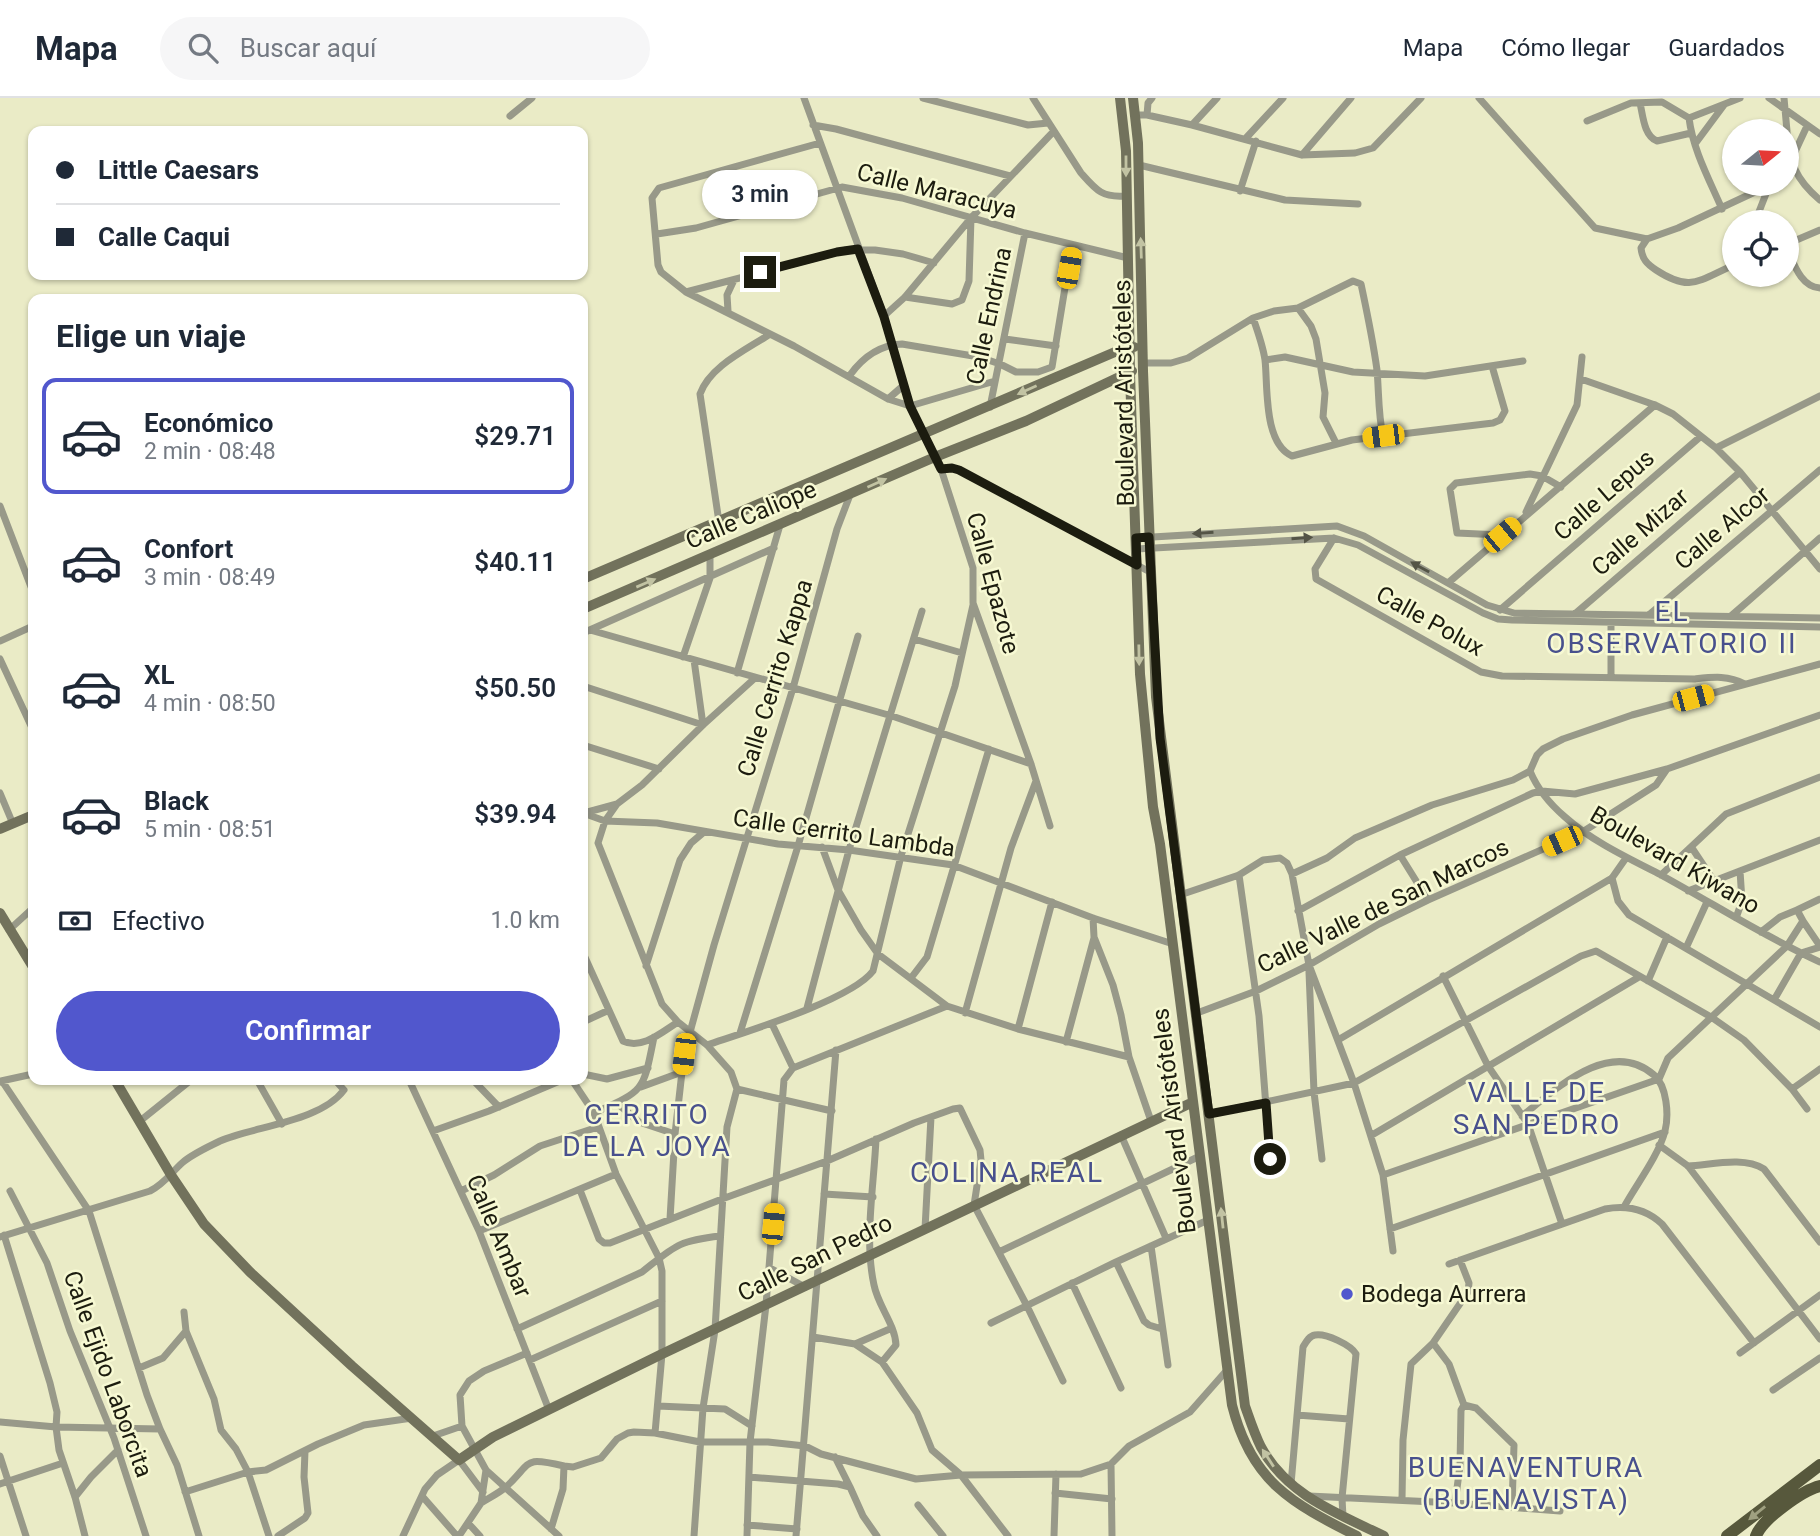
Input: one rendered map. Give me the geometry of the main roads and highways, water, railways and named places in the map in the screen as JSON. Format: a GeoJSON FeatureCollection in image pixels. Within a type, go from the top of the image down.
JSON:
{"type":"FeatureCollection","features":[{"type":"Feature","properties":{"kind":"main road"},"geometry":{"type":"LineString","coordinates":[[1757,1536],[1759,1528],[1820,1465]]}},
{"type":"Feature","properties":{"kind":"main road"},"geometry":{"type":"LineString","coordinates":[[1727,1536],[1790,1494],[1820,1487]]}},
{"type":"Feature","properties":{"kind":"main road"},"geometry":{"type":"LineString","coordinates":[[1757,1536],[1820,1487]]}},
{"type":"Feature","properties":{"kind":"place","name":"Bodega Aurrera"},"geometry":{"type":"Point","coordinates":[1347,1294]}},
{"type":"Feature","properties":{"kind":"district","name":"EL OBSERVATORIO II"},"geometry":{"type":"Point","coordinates":[1672,627]}},
{"type":"Feature","properties":{"kind":"district","name":"VALLE DE SAN PEDRO"},"geometry":{"type":"Point","coordinates":[1537,1108]}},
{"type":"Feature","properties":{"kind":"district","name":"CERRITO DE LA JOYA"},"geometry":{"type":"Point","coordinates":[647,1130]}},
{"type":"Feature","properties":{"kind":"district","name":"COLINA REAL"},"geometry":{"type":"Point","coordinates":[1007,1172]}},
{"type":"Feature","properties":{"kind":"district","name":"BUENAVENTURA (BUENAVISTA)"},"geometry":{"type":"Point","coordinates":[1526,1483]}}]}
